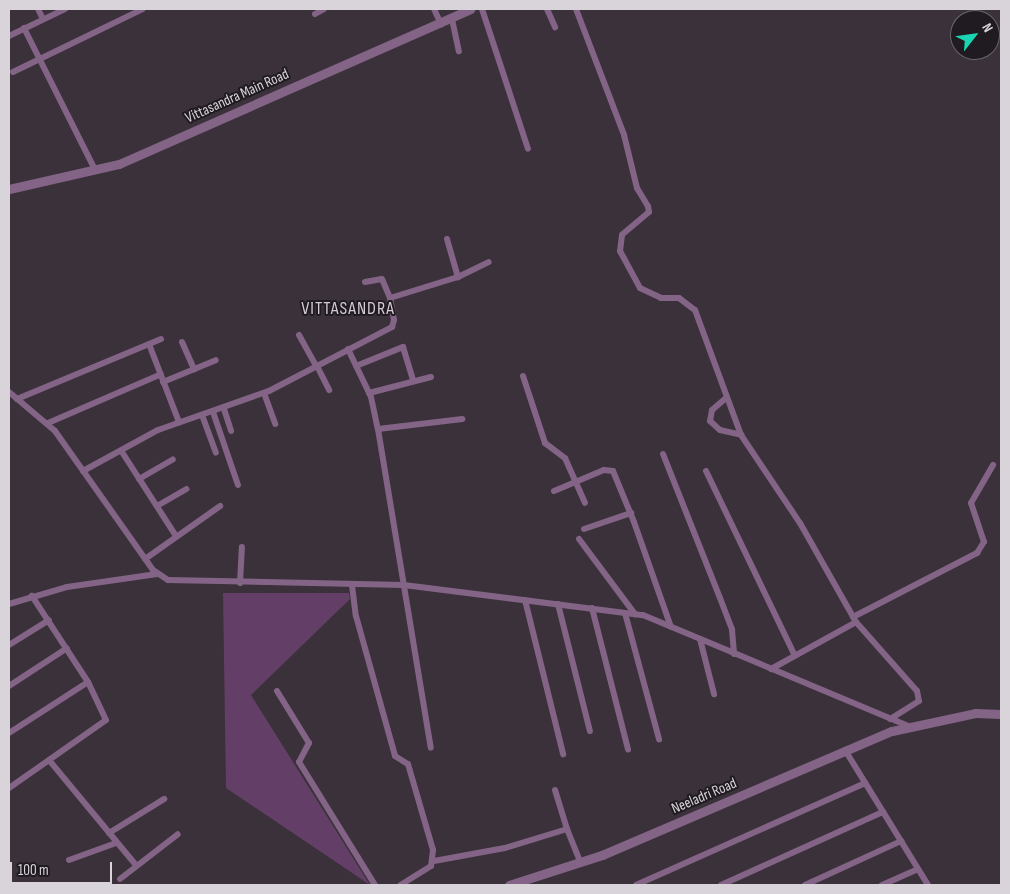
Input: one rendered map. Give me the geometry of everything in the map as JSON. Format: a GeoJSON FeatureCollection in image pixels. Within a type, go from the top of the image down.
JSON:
{"type":"FeatureCollection","features":[{"type":"Feature","properties":{"kind":"street"},"geometry":{"type":"LineString","coordinates":[[38,9],[43,19]]}},
{"type":"Feature","properties":{"kind":"street"},"geometry":{"type":"LineString","coordinates":[[9,36],[65,9]]}},
{"type":"Feature","properties":{"kind":"street"},"geometry":{"type":"LineString","coordinates":[[13,72],[143,9]]}},
{"type":"Feature","properties":{"kind":"street"},"geometry":{"type":"LineString","coordinates":[[315,14],[324,9]]}},
{"type":"Feature","properties":{"kind":"street"},"geometry":{"type":"LineString","coordinates":[[434,9],[442,24]]}},
{"type":"Feature","properties":{"kind":"street","name":"Vittasandra Main Road"},"geometry":{"type":"LineString","coordinates":[[9,189],[95,170],[126,160],[388,44],[442,24],[470,9]]}},
{"type":"Feature","properties":{"kind":"street"},"geometry":{"type":"LineString","coordinates":[[482,9],[528,149]]}},
{"type":"Feature","properties":{"kind":"street"},"geometry":{"type":"LineString","coordinates":[[547,9],[554,27]]}},
{"type":"Feature","properties":{"kind":"street"},"geometry":{"type":"LineString","coordinates":[[576,9],[624,135],[638,188],[648,206],[649,212],[622,235],[620,252],[640,288],[661,298],[679,298],[695,310],[741,435],[800,523],[855,619],[917,691],[919,702],[890,719]]}},
{"type":"Feature","properties":{"kind":"street"},"geometry":{"type":"LineString","coordinates":[[452,19],[459,51]]}},
{"type":"Feature","properties":{"kind":"street"},"geometry":{"type":"LineString","coordinates":[[24,28],[95,170]]}},
{"type":"Feature","properties":{"kind":"street"},"geometry":{"type":"LineString","coordinates":[[447,239],[458,277]]}},
{"type":"Feature","properties":{"kind":"street"},"geometry":{"type":"LineString","coordinates":[[390,298],[458,277],[488,262]]}},
{"type":"Feature","properties":{"kind":"street"},"geometry":{"type":"LineString","coordinates":[[83,471],[179,422],[264,393],[392,326],[394,320],[390,298],[382,279],[364,282]]}},
{"type":"Feature","properties":{"kind":"street"},"geometry":{"type":"LineString","coordinates":[[299,335],[330,390]]}},
{"type":"Feature","properties":{"kind":"street"},"geometry":{"type":"LineString","coordinates":[[18,399],[161,339]]}},
{"type":"Feature","properties":{"kind":"street"},"geometry":{"type":"LineString","coordinates":[[182,342],[194,369]]}},
{"type":"Feature","properties":{"kind":"street"},"geometry":{"type":"LineString","coordinates":[[149,344],[179,422]]}},
{"type":"Feature","properties":{"kind":"street"},"geometry":{"type":"LineString","coordinates":[[356,366],[403,347],[413,379]]}},
{"type":"Feature","properties":{"kind":"street"},"geometry":{"type":"LineString","coordinates":[[348,349],[369,393],[378,429],[432,748]]}},
{"type":"Feature","properties":{"kind":"street"},"geometry":{"type":"LineString","coordinates":[[164,382],[216,360]]}},
{"type":"Feature","properties":{"kind":"street"},"geometry":{"type":"LineString","coordinates":[[48,424],[160,374]]}},
{"type":"Feature","properties":{"kind":"street"},"geometry":{"type":"LineString","coordinates":[[523,376],[545,443],[565,458],[586,503]]}},
{"type":"Feature","properties":{"kind":"street"},"geometry":{"type":"LineString","coordinates":[[369,393],[413,379],[431,377]]}},
{"type":"Feature","properties":{"kind":"street"},"geometry":{"type":"LineString","coordinates":[[9,392],[48,424],[157,574],[176,582],[404,584],[635,614],[671,627],[908,726]]}},
{"type":"Feature","properties":{"kind":"street"},"geometry":{"type":"LineString","coordinates":[[264,393],[276,424]]}},
{"type":"Feature","properties":{"kind":"street"},"geometry":{"type":"LineString","coordinates":[[726,398],[712,410],[710,421],[720,430],[741,435]]}},
{"type":"Feature","properties":{"kind":"street"},"geometry":{"type":"LineString","coordinates":[[224,408],[231,431]]}},
{"type":"Feature","properties":{"kind":"street"},"geometry":{"type":"LineString","coordinates":[[212,412],[238,485]]}},
{"type":"Feature","properties":{"kind":"street"},"geometry":{"type":"LineString","coordinates":[[202,415],[216,453]]}},
{"type":"Feature","properties":{"kind":"street"},"geometry":{"type":"LineString","coordinates":[[378,429],[462,419]]}},
{"type":"Feature","properties":{"kind":"street"},"geometry":{"type":"LineString","coordinates":[[122,452],[176,536]]}},
{"type":"Feature","properties":{"kind":"street"},"geometry":{"type":"LineString","coordinates":[[663,454],[732,630],[734,654]]}},
{"type":"Feature","properties":{"kind":"street"},"geometry":{"type":"LineString","coordinates":[[139,479],[172,459]]}},
{"type":"Feature","properties":{"kind":"street"},"geometry":{"type":"LineString","coordinates":[[771,670],[855,619],[977,554],[984,542],[971,503],[993,465]]}},
{"type":"Feature","properties":{"kind":"street"},"geometry":{"type":"LineString","coordinates":[[554,490],[604,470],[612,471],[631,513],[671,627]]}},
{"type":"Feature","properties":{"kind":"street"},"geometry":{"type":"LineString","coordinates":[[706,471],[795,656]]}},
{"type":"Feature","properties":{"kind":"street"},"geometry":{"type":"LineString","coordinates":[[157,506],[187,489]]}},
{"type":"Feature","properties":{"kind":"street"},"geometry":{"type":"LineString","coordinates":[[145,560],[220,506]]}},
{"type":"Feature","properties":{"kind":"street"},"geometry":{"type":"LineString","coordinates":[[584,529],[631,513]]}},
{"type":"Feature","properties":{"kind":"street"},"geometry":{"type":"LineString","coordinates":[[579,539],[635,614]]}},
{"type":"Feature","properties":{"kind":"street"},"geometry":{"type":"LineString","coordinates":[[240,584],[242,547]]}},
{"type":"Feature","properties":{"kind":"street"},"geometry":{"type":"LineString","coordinates":[[9,604],[67,586],[157,574]]}},
{"type":"Feature","properties":{"kind":"street"},"geometry":{"type":"LineString","coordinates":[[352,585],[356,616],[395,756],[408,764],[434,861]]}},
{"type":"Feature","properties":{"kind":"street"},"geometry":{"type":"LineString","coordinates":[[9,788],[106,720],[88,682],[32,596]]}},
{"type":"Feature","properties":{"kind":"street"},"geometry":{"type":"LineString","coordinates":[[526,600],[563,754]]}},
{"type":"Feature","properties":{"kind":"street"},"geometry":{"type":"LineString","coordinates":[[558,604],[590,731]]}},
{"type":"Feature","properties":{"kind":"street"},"geometry":{"type":"LineString","coordinates":[[592,608],[628,748]]}},
{"type":"Feature","properties":{"kind":"street"},"geometry":{"type":"LineString","coordinates":[[625,613],[659,739]]}},
{"type":"Feature","properties":{"kind":"street"},"geometry":{"type":"LineString","coordinates":[[9,645],[49,620]]}},
{"type":"Feature","properties":{"kind":"street"},"geometry":{"type":"LineString","coordinates":[[700,639],[714,694]]}},
{"type":"Feature","properties":{"kind":"street"},"geometry":{"type":"LineString","coordinates":[[9,686],[67,648]]}},
{"type":"Feature","properties":{"kind":"street"},"geometry":{"type":"LineString","coordinates":[[9,733],[88,682]]}},
{"type":"Feature","properties":{"kind":"street"},"geometry":{"type":"LineString","coordinates":[[277,691],[309,743],[299,762],[375,885]]}},
{"type":"Feature","properties":{"kind":"street","name":"Neeladri Road"},"geometry":{"type":"LineString","coordinates":[[509,885],[530,882],[581,863],[845,750],[908,726],[975,713],[1001,714]]}},
{"type":"Feature","properties":{"kind":"street"},"geometry":{"type":"LineString","coordinates":[[845,750],[928,885]]}},
{"type":"Feature","properties":{"kind":"street"},"geometry":{"type":"LineString","coordinates":[[49,760],[135,864]]}},
{"type":"Feature","properties":{"kind":"street"},"geometry":{"type":"LineString","coordinates":[[636,885],[865,783]]}},
{"type":"Feature","properties":{"kind":"street"},"geometry":{"type":"LineString","coordinates":[[555,790],[567,829],[581,863]]}},
{"type":"Feature","properties":{"kind":"street"},"geometry":{"type":"LineString","coordinates":[[109,833],[164,799]]}},
{"type":"Feature","properties":{"kind":"street"},"geometry":{"type":"LineString","coordinates":[[720,885],[883,812]]}},
{"type":"Feature","properties":{"kind":"street"},"geometry":{"type":"LineString","coordinates":[[401,885],[434,861],[505,848],[567,829]]}},
{"type":"Feature","properties":{"kind":"street"},"geometry":{"type":"LineString","coordinates":[[120,879],[135,864],[178,834]]}},
{"type":"Feature","properties":{"kind":"street"},"geometry":{"type":"LineString","coordinates":[[804,885],[901,841]]}},
{"type":"Feature","properties":{"kind":"street"},"geometry":{"type":"LineString","coordinates":[[69,860],[116,843]]}},
{"type":"Feature","properties":{"kind":"street"},"geometry":{"type":"LineString","coordinates":[[882,885],[918,869]]}},
{"type":"Feature","properties":{"kind":"shaded area"},"geometry":{"type":"Polygon","coordinates":[[[223,593],[349,593],[350,599],[251,695],[370,885],[226,788],[223,593]]]}},
{"type":"Feature","properties":{"kind":"district","name":"VITTASANDRA"},"geometry":{"type":"Point","coordinates":[348,309]}}]}
